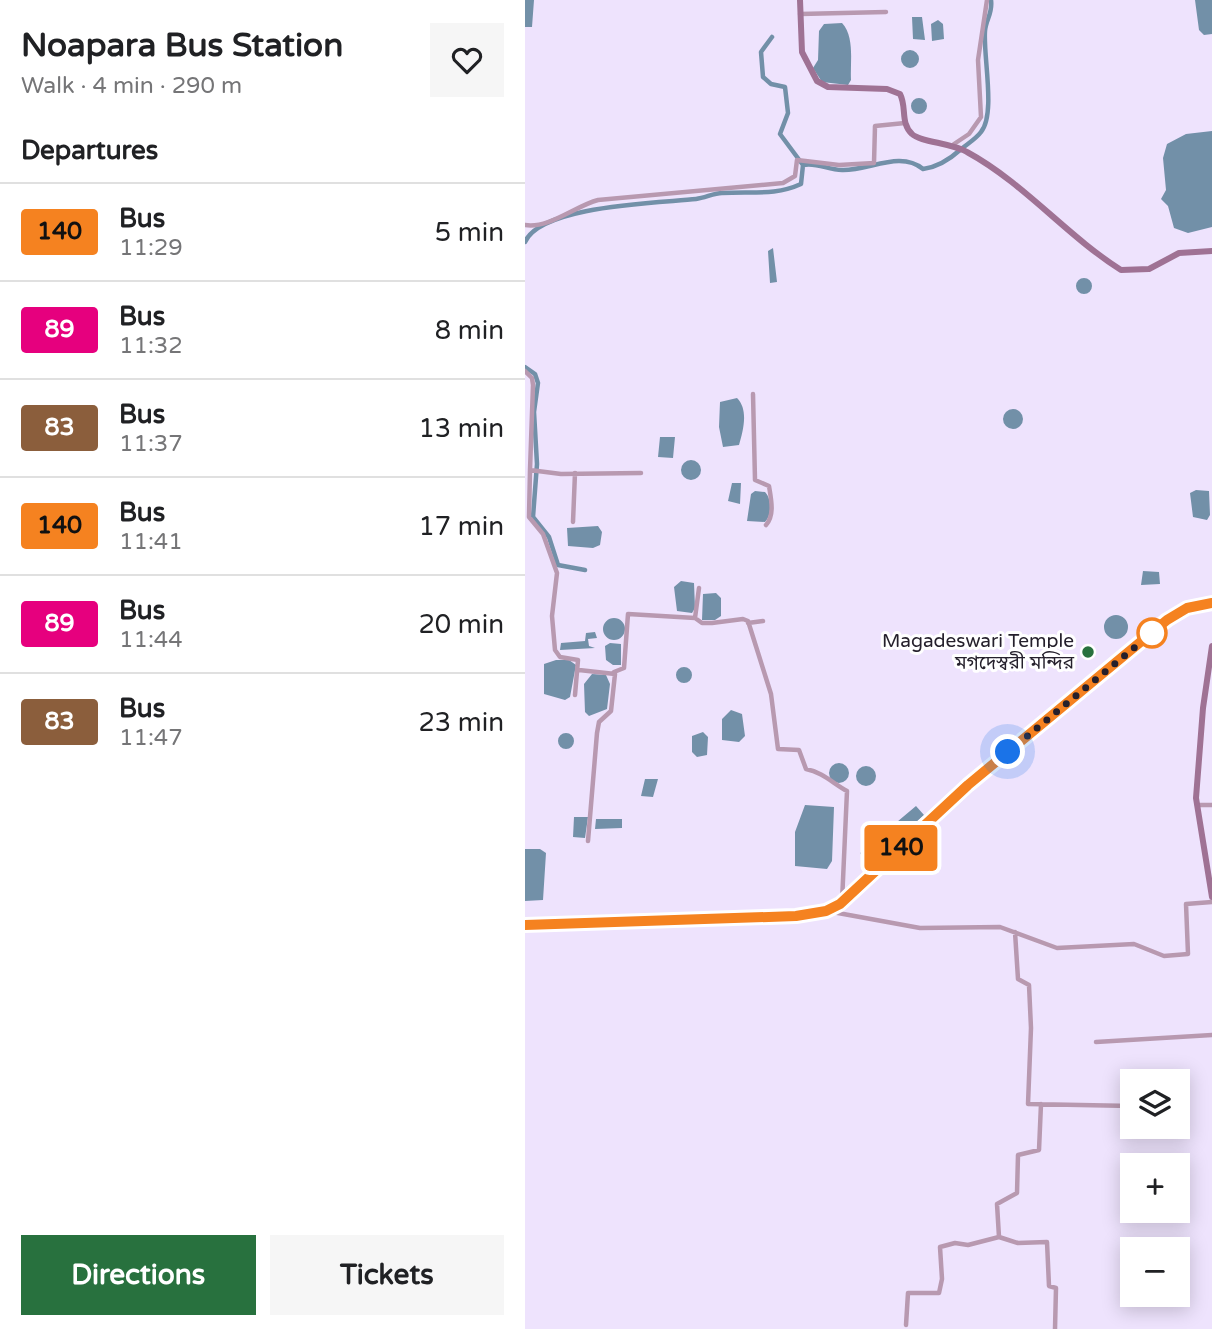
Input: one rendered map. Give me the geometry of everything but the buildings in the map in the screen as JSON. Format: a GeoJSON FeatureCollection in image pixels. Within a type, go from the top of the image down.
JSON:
{"type":"FeatureCollection","features":[{"type":"Feature","properties":{"kind":"main road"},"geometry":{"type":"LineString","coordinates":[[800,0],[802,52],[817,81],[828,87],[887,89],[900,94],[905,122],[914,136],[955,145],[969,152],[1041,204],[1121,271],[1149,269],[1179,253],[1212,251]]}},
{"type":"Feature","properties":{"kind":"main road"},"geometry":{"type":"LineString","coordinates":[[525,925],[796,916],[826,911],[842,902],[968,785],[1167,620],[1187,608],[1212,603]]}},
{"type":"Feature","properties":{"kind":"main road"},"geometry":{"type":"LineString","coordinates":[[1212,646],[1203,708],[1197,805],[1212,900]]}},
{"type":"Feature","properties":{"kind":"street"},"geometry":{"type":"LineString","coordinates":[[955,145],[974,129],[982,117],[978,60],[987,0]]}},
{"type":"Feature","properties":{"kind":"street"},"geometry":{"type":"LineString","coordinates":[[800,14],[886,12]]}},
{"type":"Feature","properties":{"kind":"street"},"geometry":{"type":"LineString","coordinates":[[525,226],[543,223],[573,207],[598,200],[783,183],[795,176],[797,160],[839,165],[874,163],[875,126],[905,122]]}},
{"type":"Feature","properties":{"kind":"street"},"geometry":{"type":"LineString","coordinates":[[525,371],[532,378],[533,385],[530,517],[543,534],[557,573],[552,617],[555,650],[560,657],[576,659],[579,670],[575,676],[575,695]]}},
{"type":"Feature","properties":{"kind":"street"},"geometry":{"type":"LineString","coordinates":[[753,394],[755,480],[769,486],[772,501],[771,515],[766,525]]}},
{"type":"Feature","properties":{"kind":"street"},"geometry":{"type":"LineString","coordinates":[[530,470],[575,474],[641,473]]}},
{"type":"Feature","properties":{"kind":"street"},"geometry":{"type":"LineString","coordinates":[[573,522],[575,474]]}},
{"type":"Feature","properties":{"kind":"street"},"geometry":{"type":"LineString","coordinates":[[695,618],[699,588]]}},
{"type":"Feature","properties":{"kind":"street"},"geometry":{"type":"LineString","coordinates":[[579,670],[614,672],[624,668],[628,614],[695,618],[712,623],[743,619],[748,623],[771,694],[778,748],[799,750],[806,769],[824,775],[832,785],[847,791],[842,902]]}},
{"type":"Feature","properties":{"kind":"street"},"geometry":{"type":"LineString","coordinates":[[748,623],[763,621]]}},
{"type":"Feature","properties":{"kind":"street"},"geometry":{"type":"LineString","coordinates":[[588,841],[597,733],[599,722],[611,711],[614,672]]}},
{"type":"Feature","properties":{"kind":"street"},"geometry":{"type":"LineString","coordinates":[[1197,805],[1212,805]]}},
{"type":"Feature","properties":{"kind":"street"},"geometry":{"type":"LineString","coordinates":[[826,911],[920,928],[1000,927],[1057,948],[1134,944],[1164,956],[1188,954],[1186,904],[1212,900]]}},
{"type":"Feature","properties":{"kind":"street"},"geometry":{"type":"LineString","coordinates":[[1015,932],[1018,979],[1029,985],[1031,1028],[1028,1104],[1120,1105]]}},
{"type":"Feature","properties":{"kind":"street"},"geometry":{"type":"LineString","coordinates":[[1096,1042],[1212,1035]]}},
{"type":"Feature","properties":{"kind":"street"},"geometry":{"type":"LineString","coordinates":[[999,1237],[997,1204],[1017,1193],[1018,1155],[1039,1150],[1041,1104]]}},
{"type":"Feature","properties":{"kind":"street"},"geometry":{"type":"LineString","coordinates":[[906,1325],[908,1293],[939,1293],[942,1279],[940,1247],[955,1243],[968,1245],[999,1237],[1018,1243],[1047,1242],[1049,1286],[1056,1287],[1055,1329]]}},
{"type":"Feature","properties":{"kind":"water"},"geometry":{"type":"Polygon","coordinates":[[[525,0],[534,0],[532,27],[525,27],[525,0]]]}},
{"type":"Feature","properties":{"kind":"water"},"geometry":{"type":"Polygon","coordinates":[[[1195,0],[1212,0],[1212,34],[1204,35],[1199,30],[1195,0]]]}},
{"type":"Feature","properties":{"kind":"water"},"geometry":{"type":"Polygon","coordinates":[[[912,17],[922,17],[925,40],[913,39],[912,17]]]}},
{"type":"Feature","properties":{"kind":"water"},"geometry":{"type":"Polygon","coordinates":[[[938,20],[943,24],[944,39],[932,41],[931,24],[938,20]]]}},
{"type":"Feature","properties":{"kind":"water"},"geometry":{"type":"Polygon","coordinates":[[[842,23],[849,35],[851,80],[848,85],[822,82],[813,68],[818,60],[819,31],[824,24],[842,23]]]}},
{"type":"Feature","properties":{"kind":"water"},"geometry":{"type":"Polygon","coordinates":[[[910,50],[916,53],[919,59],[916,65],[910,68],[904,65],[901,59],[904,53],[910,50]]]}},
{"type":"Feature","properties":{"kind":"water"},"geometry":{"type":"Polygon","coordinates":[[[919,98],[925,100],[925,112],[919,114],[913,112],[911,106],[913,100],[919,98]]]}},
{"type":"Feature","properties":{"kind":"water"},"geometry":{"type":"Polygon","coordinates":[[[1212,131],[1212,227],[1188,233],[1174,228],[1168,206],[1161,199],[1166,190],[1163,158],[1167,144],[1186,134],[1212,131]]]}},
{"type":"Feature","properties":{"kind":"water"},"geometry":{"type":"Polygon","coordinates":[[[773,248],[777,282],[770,283],[768,251],[773,248]]]}},
{"type":"Feature","properties":{"kind":"water"},"geometry":{"type":"Polygon","coordinates":[[[1081,278],[1087,278],[1092,286],[1090,292],[1081,294],[1076,289],[1076,283],[1081,278]]]}},
{"type":"Feature","properties":{"kind":"water"},"geometry":{"type":"Polygon","coordinates":[[[737,398],[744,414],[739,445],[723,447],[719,427],[720,402],[737,398]]]}},
{"type":"Feature","properties":{"kind":"water"},"geometry":{"type":"Polygon","coordinates":[[[1009,409],[1017,409],[1023,419],[1017,429],[1009,429],[1003,423],[1003,415],[1009,409]]]}},
{"type":"Feature","properties":{"kind":"water"},"geometry":{"type":"Polygon","coordinates":[[[660,437],[675,437],[673,458],[658,457],[660,437]]]}},
{"type":"Feature","properties":{"kind":"water"},"geometry":{"type":"Polygon","coordinates":[[[687,460],[695,460],[701,470],[695,480],[687,480],[681,474],[681,466],[687,460]]]}},
{"type":"Feature","properties":{"kind":"water"},"geometry":{"type":"Polygon","coordinates":[[[732,483],[741,483],[740,504],[728,501],[732,483]]]}},
{"type":"Feature","properties":{"kind":"water"},"geometry":{"type":"Polygon","coordinates":[[[1196,490],[1209,491],[1210,515],[1207,520],[1193,517],[1190,493],[1196,490]]]}},
{"type":"Feature","properties":{"kind":"water"},"geometry":{"type":"Polygon","coordinates":[[[755,491],[765,492],[769,499],[770,511],[765,522],[747,521],[751,494],[755,491]]]}},
{"type":"Feature","properties":{"kind":"water"},"geometry":{"type":"Polygon","coordinates":[[[598,526],[602,532],[600,545],[593,548],[568,546],[567,528],[598,526]]]}},
{"type":"Feature","properties":{"kind":"water"},"geometry":{"type":"Polygon","coordinates":[[[1143,571],[1159,572],[1160,584],[1141,585],[1143,571]]]}},
{"type":"Feature","properties":{"kind":"water"},"geometry":{"type":"Polygon","coordinates":[[[681,581],[694,583],[695,608],[692,613],[677,611],[674,587],[681,581]]]}},
{"type":"Feature","properties":{"kind":"water"},"geometry":{"type":"Polygon","coordinates":[[[716,593],[721,598],[721,616],[715,620],[702,620],[703,594],[716,593]]]}},
{"type":"Feature","properties":{"kind":"water"},"geometry":{"type":"Polygon","coordinates":[[[1116,615],[1127,622],[1128,627],[1121,638],[1116,639],[1105,632],[1104,627],[1111,616],[1116,615]]]}},
{"type":"Feature","properties":{"kind":"water"},"geometry":{"type":"Polygon","coordinates":[[[614,618],[622,621],[625,629],[622,637],[614,640],[606,637],[603,629],[606,621],[614,618]]]}},
{"type":"Feature","properties":{"kind":"water"},"geometry":{"type":"Polygon","coordinates":[[[595,632],[597,638],[588,639],[589,646],[595,648],[560,650],[561,643],[585,641],[586,633],[595,632]]]}},
{"type":"Feature","properties":{"kind":"water"},"geometry":{"type":"Polygon","coordinates":[[[610,643],[621,644],[621,665],[613,665],[606,660],[605,646],[610,643]]]}},
{"type":"Feature","properties":{"kind":"water"},"geometry":{"type":"Polygon","coordinates":[[[569,660],[576,665],[570,697],[565,700],[544,694],[544,664],[569,660]]]}},
{"type":"Feature","properties":{"kind":"water"},"geometry":{"type":"Polygon","coordinates":[[[681,667],[687,667],[692,675],[690,681],[681,683],[676,678],[676,672],[681,667]]]}},
{"type":"Feature","properties":{"kind":"water"},"geometry":{"type":"Polygon","coordinates":[[[592,674],[606,675],[610,684],[607,709],[589,716],[585,712],[584,684],[592,674]]]}},
{"type":"Feature","properties":{"kind":"water"},"geometry":{"type":"Polygon","coordinates":[[[731,710],[742,714],[745,736],[739,742],[722,740],[722,719],[731,710]]]}},
{"type":"Feature","properties":{"kind":"water"},"geometry":{"type":"Polygon","coordinates":[[[703,732],[708,737],[707,755],[697,757],[692,752],[692,736],[703,732]]]}},
{"type":"Feature","properties":{"kind":"water"},"geometry":{"type":"Polygon","coordinates":[[[563,733],[569,733],[574,741],[572,747],[563,749],[558,744],[558,738],[563,733]]]}},
{"type":"Feature","properties":{"kind":"water"},"geometry":{"type":"Polygon","coordinates":[[[839,763],[846,766],[849,773],[846,780],[839,783],[832,780],[829,773],[832,766],[839,763]]]}},
{"type":"Feature","properties":{"kind":"water"},"geometry":{"type":"Polygon","coordinates":[[[862,766],[870,766],[876,776],[870,786],[862,786],[856,780],[856,772],[862,766]]]}},
{"type":"Feature","properties":{"kind":"water"},"geometry":{"type":"Polygon","coordinates":[[[645,779],[658,779],[653,797],[641,796],[645,779]]]}},
{"type":"Feature","properties":{"kind":"water"},"geometry":{"type":"Polygon","coordinates":[[[805,805],[834,807],[832,861],[827,869],[795,866],[795,832],[805,805]]]}},
{"type":"Feature","properties":{"kind":"water"},"geometry":{"type":"Polygon","coordinates":[[[916,806],[924,815],[868,865],[860,853],[916,806]]]}},
{"type":"Feature","properties":{"kind":"water"},"geometry":{"type":"Polygon","coordinates":[[[574,817],[588,817],[585,838],[573,837],[574,817]]]}},
{"type":"Feature","properties":{"kind":"water"},"geometry":{"type":"Polygon","coordinates":[[[596,819],[622,819],[622,828],[595,829],[596,819]]]}},
{"type":"Feature","properties":{"kind":"water"},"geometry":{"type":"Polygon","coordinates":[[[525,849],[540,849],[546,853],[543,900],[525,901],[525,849]]]}},
{"type":"Feature","properties":{"kind":"waterway"},"geometry":{"type":"LineString","coordinates":[[803,165],[842,170],[904,161],[923,169],[947,160],[977,137],[988,112],[985,31],[991,0]]}},
{"type":"Feature","properties":{"kind":"waterway"},"geometry":{"type":"LineString","coordinates":[[525,242],[535,230],[553,220],[577,213],[696,199],[719,193],[772,192],[801,184],[803,165],[780,134],[788,113],[785,87],[771,84],[763,77],[761,52],[772,37]]}},
{"type":"Feature","properties":{"kind":"waterway"},"geometry":{"type":"LineString","coordinates":[[525,367],[535,374],[538,383],[534,412],[537,464],[533,517],[549,537],[558,565],[585,570]]}},
{"type":"Feature","properties":{"kind":"bus line","name":"140"},"geometry":{"type":"LineString","coordinates":[[525,925],[796,916],[826,911],[840,904],[968,785],[1173,615],[1187,608],[1212,603]]}},
{"type":"Feature","properties":{"kind":"place","name":"Magadeswari Temple মগদেস্বরী মন্দির"},"geometry":{"type":"Point","coordinates":[1088,652]}},
{"type":"Feature","properties":{"kind":"route"},"geometry":{"type":"LineString","coordinates":[[1008,752],[1152,633]]}}]}
